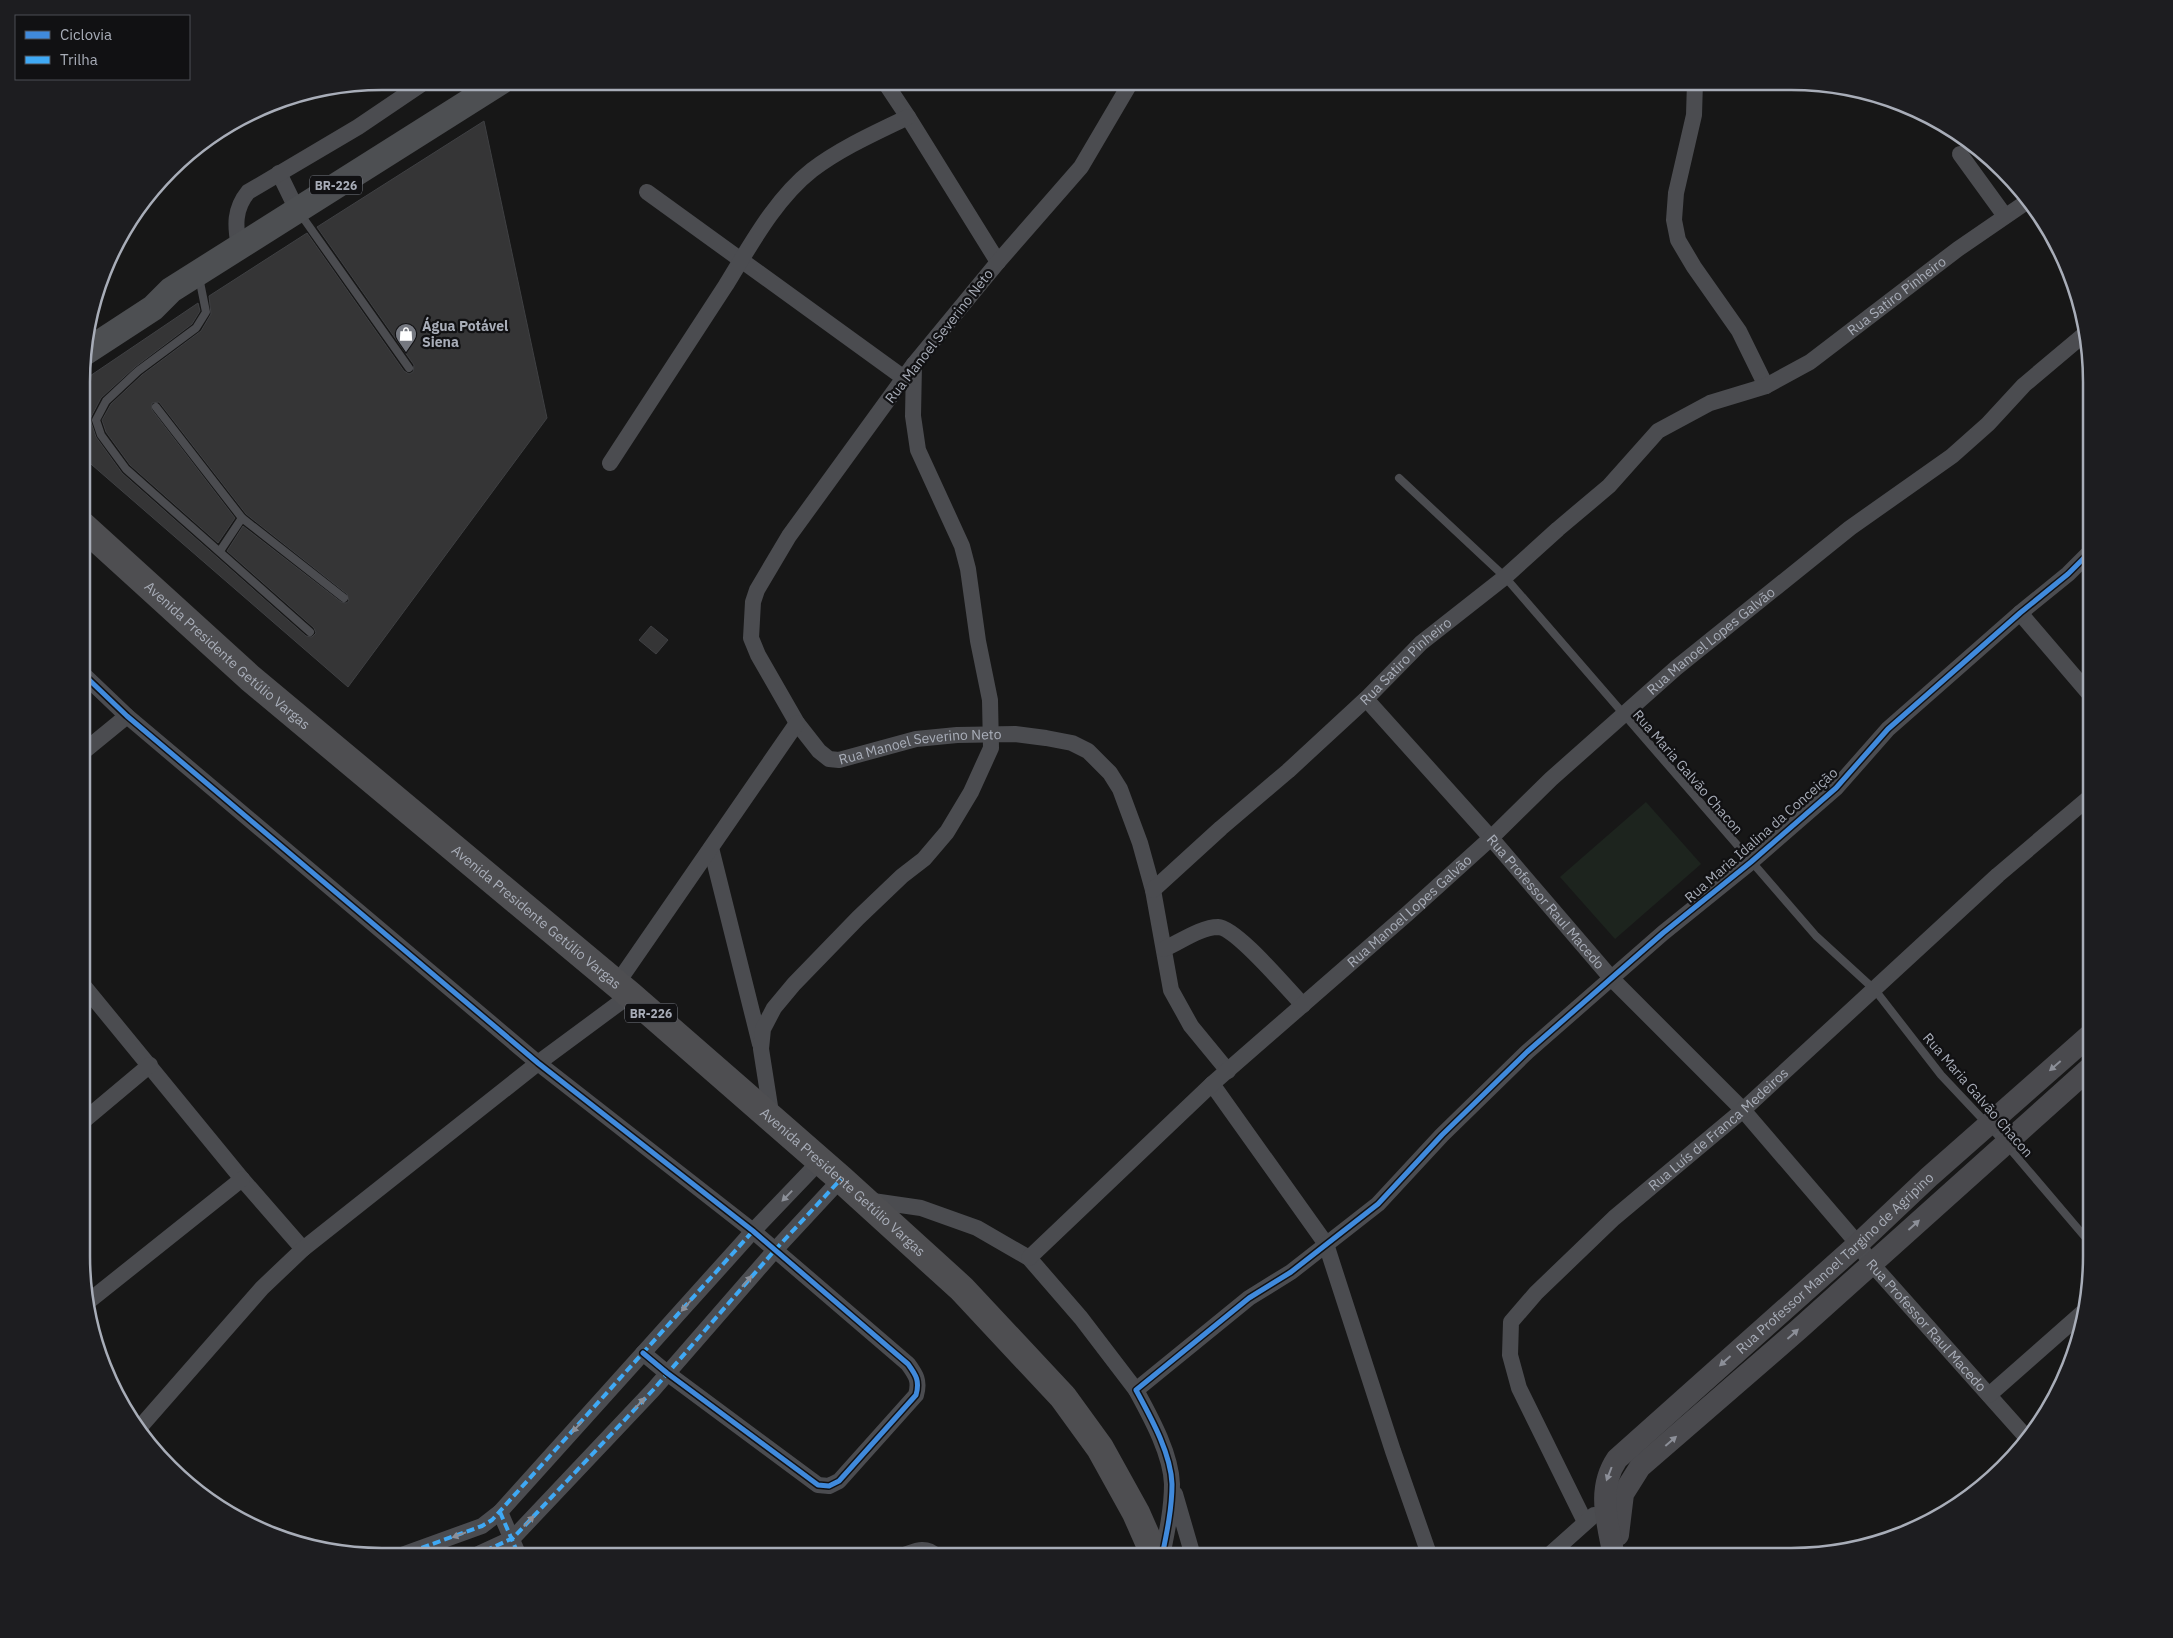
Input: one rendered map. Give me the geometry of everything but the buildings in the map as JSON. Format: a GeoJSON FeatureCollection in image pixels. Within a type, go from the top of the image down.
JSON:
{"type":"FeatureCollection","features":[{"type":"Feature","properties":{"kind":"highway","name":"Avenida Presidente Getúlio Vargas"},"geometry":{"type":"LineString","coordinates":[[90,531],[250,678],[623,990],[841,1179],[962,1289],[1063,1397],[1100,1448],[1136,1513],[1151,1548]]}},
{"type":"Feature","properties":{"kind":"main road","name":"BR-226"},"geometry":{"type":"LineString","coordinates":[[92,348],[154,308],[171,290],[488,90]]}},
{"type":"Feature","properties":{"kind":"main road","name":"BR-226"},"geometry":{"type":"LineString","coordinates":[[95,330],[154,295],[171,290]]}},
{"type":"Feature","properties":{"kind":"street"},"geometry":{"type":"LineString","coordinates":[[239,247],[236,223],[238,206],[248,192],[358,127],[413,90]]}},
{"type":"Feature","properties":{"kind":"street"},"geometry":{"type":"LineString","coordinates":[[889,90],[998,262]]}},
{"type":"Feature","properties":{"kind":"street","name":"Rua Manoel Severino Neto"},"geometry":{"type":"LineString","coordinates":[[1126,90],[1081,167],[998,262],[914,364],[789,536],[757,590],[753,602],[751,638],[758,655],[797,723],[819,751],[829,759],[839,760],[916,739],[991,734],[1038,737],[1072,742],[1098,758],[1120,789],[1140,843],[1153,890],[1157,922],[1171,990],[1179,1008],[1208,1048],[1228,1071]]}},
{"type":"Feature","properties":{"kind":"street"},"geometry":{"type":"LineString","coordinates":[[1695,90],[1694,115],[1676,193],[1674,220],[1678,240],[1694,267],[1739,331],[1766,386]]}},
{"type":"Feature","properties":{"kind":"street"},"geometry":{"type":"LineString","coordinates":[[610,463],[741,260],[775,210],[795,186],[844,148],[908,117]]}},
{"type":"Feature","properties":{"kind":"street"},"geometry":{"type":"LineString","coordinates":[[1960,154],[2005,216]]}},
{"type":"Feature","properties":{"kind":"street"},"geometry":{"type":"LineString","coordinates":[[279,173],[297,210]]}},
{"type":"Feature","properties":{"kind":"street"},"geometry":{"type":"LineString","coordinates":[[647,192],[904,378]]}},
{"type":"Feature","properties":{"kind":"street","name":"Rua Satiro Pinheiro"},"geometry":{"type":"LineString","coordinates":[[1153,890],[1288,771],[1366,699],[1420,643],[1505,577],[1609,486],[1658,431],[1710,403],[1766,386],[1810,362],[1958,249],[2023,204]]}},
{"type":"Feature","properties":{"kind":"street","name":"Rua Manoel Lopes Galvão"},"geometry":{"type":"LineString","coordinates":[[1029,1258],[1212,1084],[1490,838],[1551,779],[1623,714],[1676,668],[1850,528],[1952,456],[1988,424],[2024,385],[2080,338]]}},
{"type":"Feature","properties":{"kind":"street"},"geometry":{"type":"LineString","coordinates":[[761,1049],[763,1029],[774,1008],[794,984],[858,918],[902,876],[924,859],[947,832],[971,792],[991,748],[990,700],[978,641],[968,569],[962,546],[925,467],[917,444],[913,416],[914,364]]}},
{"type":"Feature","properties":{"kind":"street","name":"Rua Maria Idalina da Conceição"},"geometry":{"type":"LineString","coordinates":[[1136,1390],[1242,1304],[1291,1272],[1378,1204],[1442,1135],[1527,1052],[1663,933],[1751,862],[1836,788],[1888,730],[2083,559]]}},
{"type":"Feature","properties":{"kind":"street"},"geometry":{"type":"LineString","coordinates":[[2020,613],[2083,686]]}},
{"type":"Feature","properties":{"kind":"street"},"geometry":{"type":"LineString","coordinates":[[90,681],[127,716],[538,1064],[753,1231],[908,1364],[917,1376],[919,1385],[916,1395],[838,1481],[829,1486],[818,1485],[666,1373],[644,1353]]}},
{"type":"Feature","properties":{"kind":"street","name":"Rua Professor Raul Macedo"},"geometry":{"type":"LineString","coordinates":[[1366,699],[1612,978],[1743,1110],[1858,1244],[1871,1263],[2023,1434]]}},
{"type":"Feature","properties":{"kind":"street"},"geometry":{"type":"LineString","coordinates":[[90,746],[127,716]]}},
{"type":"Feature","properties":{"kind":"street"},"geometry":{"type":"LineString","coordinates":[[143,1424],[262,1288],[303,1249],[538,1064],[623,990],[711,848],[797,723]]}},
{"type":"Feature","properties":{"kind":"street","name":"Rua Luís de Franca Medeiros"},"geometry":{"type":"LineString","coordinates":[[1585,1522],[1519,1388],[1510,1355],[1511,1322],[1536,1293],[1614,1218],[1743,1110],[1998,876],[2083,804]]}},
{"type":"Feature","properties":{"kind":"street"},"geometry":{"type":"LineString","coordinates":[[711,848],[761,1049],[772,1119]]}},
{"type":"Feature","properties":{"kind":"street"},"geometry":{"type":"LineString","coordinates":[[1164,949],[1208,929],[1218,927],[1226,929],[1238,938],[1303,1005]]}},
{"type":"Feature","properties":{"kind":"street"},"geometry":{"type":"LineString","coordinates":[[90,994],[242,1179],[303,1249]]}},
{"type":"Feature","properties":{"kind":"street","name":"Rua Professor Manoel Targino de Agripino"},"geometry":{"type":"LineString","coordinates":[[1613,1506],[1606,1483],[1609,1471],[1617,1459],[1858,1244],[1928,1177],[2083,1041]]}},
{"type":"Feature","properties":{"kind":"street"},"geometry":{"type":"LineString","coordinates":[[90,1115],[150,1065]]}},
{"type":"Feature","properties":{"kind":"street","name":"Rua Professor Manoel Targino de Agripino"},"geometry":{"type":"LineString","coordinates":[[1613,1506],[1640,1467],[1706,1411],[2083,1074]]}},
{"type":"Feature","properties":{"kind":"street"},"geometry":{"type":"LineString","coordinates":[[1212,1084],[1326,1244],[1393,1451],[1427,1548]]}},
{"type":"Feature","properties":{"kind":"street"},"geometry":{"type":"LineString","coordinates":[[421,1548],[482,1526],[500,1512],[753,1231],[820,1161]]}},
{"type":"Feature","properties":{"kind":"street"},"geometry":{"type":"LineString","coordinates":[[93,1298],[242,1179]]}},
{"type":"Feature","properties":{"kind":"street"},"geometry":{"type":"LineString","coordinates":[[491,1548],[513,1538],[653,1390],[774,1250],[841,1179]]}},
{"type":"Feature","properties":{"kind":"street"},"geometry":{"type":"LineString","coordinates":[[861,1199],[921,1208],[967,1224],[1029,1258],[1081,1318],[1136,1390],[1156,1429],[1165,1453],[1191,1548]]}},
{"type":"Feature","properties":{"kind":"street"},"geometry":{"type":"LineString","coordinates":[[1989,1396],[2076,1318]]}},
{"type":"Feature","properties":{"kind":"street"},"geometry":{"type":"LineString","coordinates":[[1164,1548],[1170,1516],[1172,1482]]}},
{"type":"Feature","properties":{"kind":"street"},"geometry":{"type":"LineString","coordinates":[[1557,1548],[1585,1522],[1613,1506],[1615,1548]]}},
{"type":"Feature","properties":{"kind":"street"},"geometry":{"type":"LineString","coordinates":[[500,1512],[516,1548]]}},
{"type":"Feature","properties":{"kind":"lane"},"geometry":{"type":"LineString","coordinates":[[297,210],[409,368]]}},
{"type":"Feature","properties":{"kind":"lane"},"geometry":{"type":"LineString","coordinates":[[198,273],[206,312],[196,328],[138,371],[106,401],[96,420],[100,435],[126,469],[310,632]]}},
{"type":"Feature","properties":{"kind":"lane"},"geometry":{"type":"LineString","coordinates":[[156,407],[242,518],[344,598]]}},
{"type":"Feature","properties":{"kind":"lane","name":"Rua Maria Galvão Chacon"},"geometry":{"type":"LineString","coordinates":[[1399,478],[1505,577],[1816,936],[1875,990],[1941,1075],[2005,1143],[2083,1235]]}},
{"type":"Feature","properties":{"kind":"lane"},"geometry":{"type":"LineString","coordinates":[[220,551],[242,518]]}},
{"type":"Feature","properties":{"kind":"shaded area"},"geometry":{"type":"Polygon","coordinates":[[[1646,802],[1701,864],[1615,939],[1560,877],[1646,802]]]}},
{"type":"Feature","properties":{"kind":"marked path"},"geometry":{"type":"LineString","coordinates":[[491,1548],[513,1538],[653,1390],[775,1250],[841,1179]]}},
{"type":"Feature","properties":{"kind":"marked path"},"geometry":{"type":"LineString","coordinates":[[421,1548],[482,1526],[492,1520],[753,1231]]}},
{"type":"Feature","properties":{"kind":"marked path"},"geometry":{"type":"LineString","coordinates":[[500,1512],[516,1548]]}},
{"type":"Feature","properties":{"kind":"cycle path"},"geometry":{"type":"LineString","coordinates":[[1163,1548],[1171,1502],[1171,1472],[1159,1435],[1136,1390],[1249,1298],[1291,1272],[1378,1204],[1442,1135],[1527,1052],[1663,933],[1751,862],[1836,788],[1888,729],[2083,559]]}},
{"type":"Feature","properties":{"kind":"cycle path"},"geometry":{"type":"LineString","coordinates":[[90,681],[127,716],[538,1063],[753,1231],[908,1364],[918,1386],[916,1395],[839,1481],[829,1486],[818,1485],[667,1373],[643,1353]]}},
{"type":"Feature","properties":{"kind":"place","name":"Água Potável Siena"},"geometry":{"type":"Point","coordinates":[406,353]}}]}
